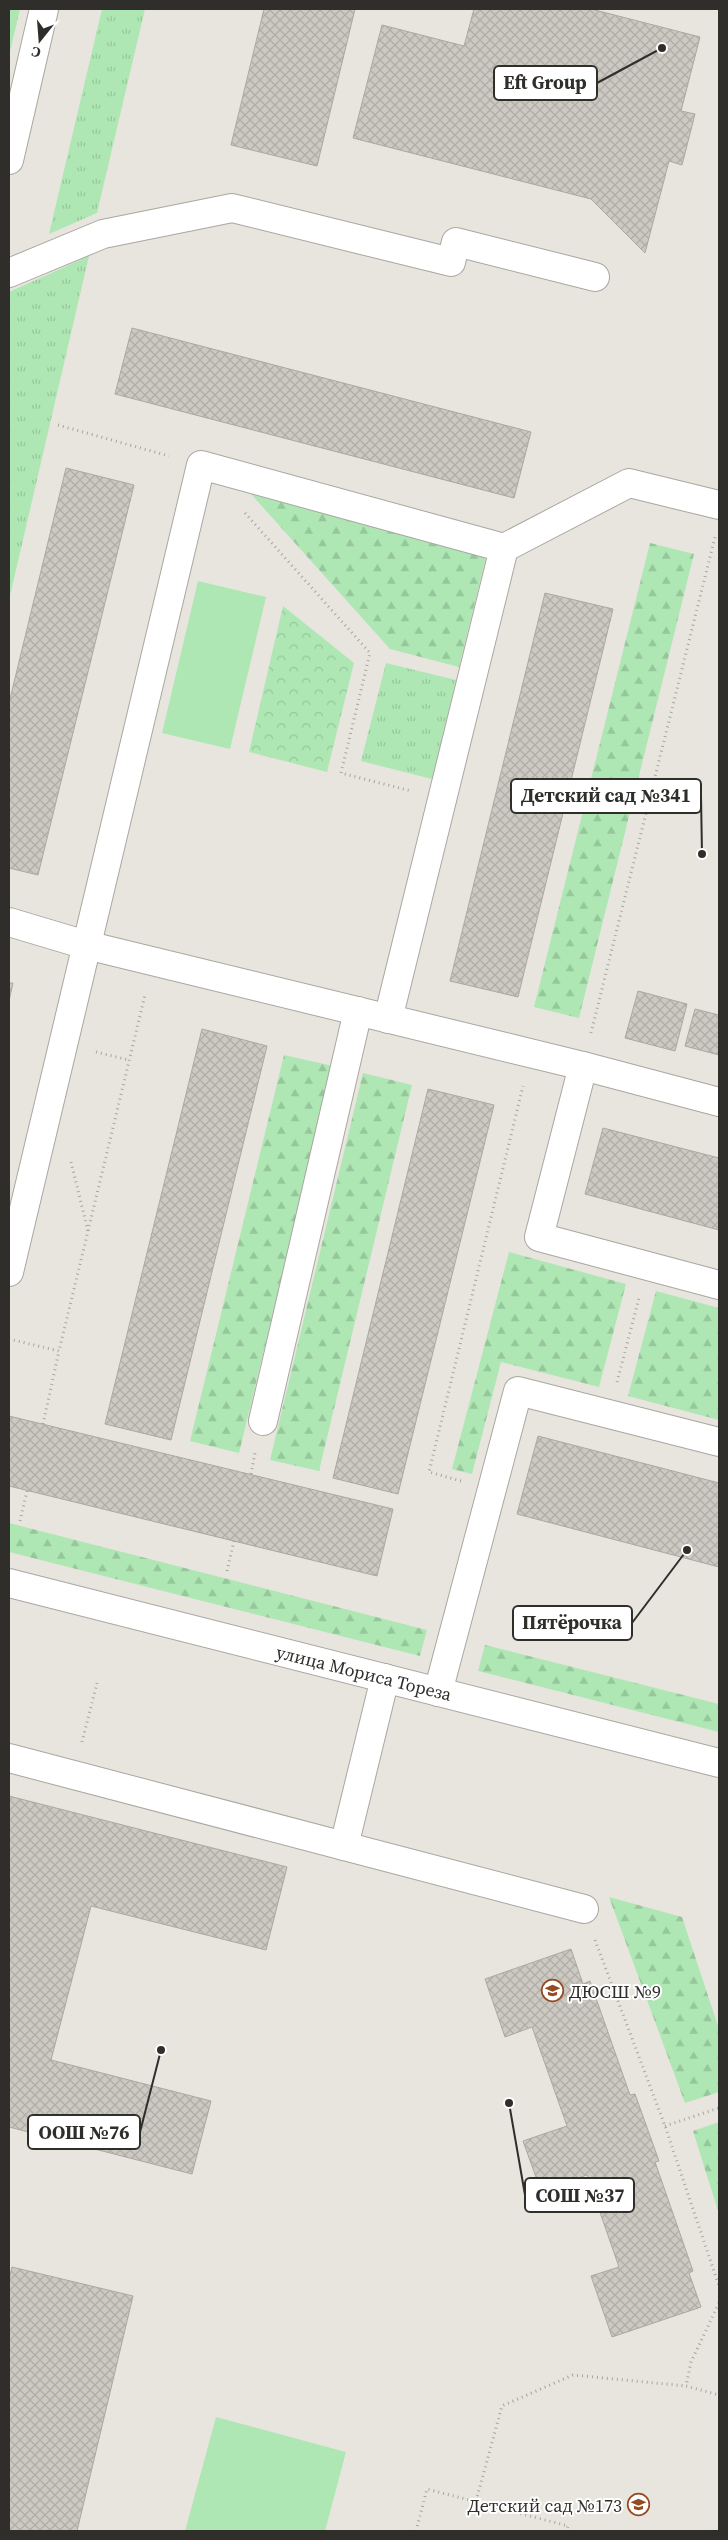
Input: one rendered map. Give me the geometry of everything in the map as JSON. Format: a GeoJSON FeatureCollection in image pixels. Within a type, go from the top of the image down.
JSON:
{"type":"FeatureCollection","features":[{"type":"Feature","properties":{"kind":"main road"},"geometry":{"type":"LineString","coordinates":[[9,160],[44,9]]}},
{"type":"Feature","properties":{"kind":"main road"},"geometry":{"type":"LineString","coordinates":[[9,273],[103,234],[232,208],[451,262],[456,242],[595,276]]}},
{"type":"Feature","properties":{"kind":"main road"},"geometry":{"type":"LineString","coordinates":[[9,1272],[201,465],[504,548],[629,483],[718,517]]}},
{"type":"Feature","properties":{"kind":"main road"},"geometry":{"type":"LineString","coordinates":[[388,1019],[504,548]]}},
{"type":"Feature","properties":{"kind":"main road"},"geometry":{"type":"LineString","coordinates":[[9,922],[86,945],[531,1053],[719,1102]]}},
{"type":"Feature","properties":{"kind":"main road"},"geometry":{"type":"LineString","coordinates":[[263,1421],[358,1011]]}},
{"type":"Feature","properties":{"kind":"main road"},"geometry":{"type":"LineString","coordinates":[[583,1066],[539,1237],[719,1285]]}},
{"type":"Feature","properties":{"kind":"main road"},"geometry":{"type":"LineString","coordinates":[[438,1692],[518,1391],[719,1442]]}},
{"type":"Feature","properties":{"kind":"main road","name":"улица Мориса Тореза"},"geometry":{"type":"LineString","coordinates":[[9,1583],[719,1763]]}},
{"type":"Feature","properties":{"kind":"main road"},"geometry":{"type":"LineString","coordinates":[[344,1846],[385,1678]]}},
{"type":"Feature","properties":{"kind":"main road"},"geometry":{"type":"LineString","coordinates":[[9,1758],[584,1909]]}},
{"type":"Feature","properties":{"kind":"path"},"geometry":{"type":"LineString","coordinates":[[58,425],[201,465]]}},
{"type":"Feature","properties":{"kind":"path"},"geometry":{"type":"LineString","coordinates":[[240,508],[370,653],[341,773],[443,799]]}},
{"type":"Feature","properties":{"kind":"path"},"geometry":{"type":"LineString","coordinates":[[583,1066],[718,517]]}},
{"type":"Feature","properties":{"kind":"path"},"geometry":{"type":"LineString","coordinates":[[42,1424],[154,961]]}},
{"type":"Feature","properties":{"kind":"path"},"geometry":{"type":"LineString","coordinates":[[491,1489],[428,1472],[531,1053]]}},
{"type":"Feature","properties":{"kind":"path"},"geometry":{"type":"LineString","coordinates":[[42,1133],[65,1139],[88,1232]]}},
{"type":"Feature","properties":{"kind":"path"},"geometry":{"type":"LineString","coordinates":[[608,1414],[630,1333]]}},
{"type":"Feature","properties":{"kind":"path"},"geometry":{"type":"LineString","coordinates":[[9,1338],[60,1352]]}},
{"type":"Feature","properties":{"kind":"path"},"geometry":{"type":"LineString","coordinates":[[20,1521],[27,1491]]}},
{"type":"Feature","properties":{"kind":"path"},"geometry":{"type":"LineString","coordinates":[[227,1571],[234,1541]]}},
{"type":"Feature","properties":{"kind":"path"},"geometry":{"type":"LineString","coordinates":[[74,1774],[97,1683]]}},
{"type":"Feature","properties":{"kind":"path"},"geometry":{"type":"LineString","coordinates":[[584,1909],[665,2126],[719,2286]]}},
{"type":"Feature","properties":{"kind":"path"},"geometry":{"type":"LineString","coordinates":[[665,2126],[719,2108]]}},
{"type":"Feature","properties":{"kind":"path"},"geometry":{"type":"LineString","coordinates":[[686,2386],[691,2362],[719,2303]]}},
{"type":"Feature","properties":{"kind":"path"},"geometry":{"type":"LineString","coordinates":[[476,2501],[502,2406],[573,2375],[686,2386],[719,2395]]}},
{"type":"Feature","properties":{"kind":"path"},"geometry":{"type":"LineString","coordinates":[[416,2531],[427,2489],[568,2526],[566,2531]]}},
{"type":"Feature","properties":{"kind":"green space"},"geometry":{"type":"Polygon","coordinates":[[[9,9],[20,9],[9,56],[9,9]]]}},
{"type":"Feature","properties":{"kind":"green space"},"geometry":{"type":"Polygon","coordinates":[[[102,9],[145,9],[97,213],[49,234],[102,9]]]}},
{"type":"Feature","properties":{"kind":"green space"},"geometry":{"type":"Polygon","coordinates":[[[89,256],[9,600],[9,292],[89,256]]]}},
{"type":"Feature","properties":{"kind":"green space"},"geometry":{"type":"Polygon","coordinates":[[[251,494],[486,557],[459,667],[390,649],[251,494]]]}},
{"type":"Feature","properties":{"kind":"green space"},"geometry":{"type":"Polygon","coordinates":[[[650,543],[694,554],[579,1018],[534,1007],[650,543]]]}},
{"type":"Feature","properties":{"kind":"green space"},"geometry":{"type":"Polygon","coordinates":[[[198,581],[266,597],[230,749],[162,733],[198,581]]]}},
{"type":"Feature","properties":{"kind":"green space"},"geometry":{"type":"Polygon","coordinates":[[[283,606],[354,663],[327,772],[249,752],[283,606]]]}},
{"type":"Feature","properties":{"kind":"green space"},"geometry":{"type":"Polygon","coordinates":[[[386,663],[456,680],[432,779],[361,761],[386,663]]]}},
{"type":"Feature","properties":{"kind":"green space"},"geometry":{"type":"Polygon","coordinates":[[[284,1055],[333,1066],[239,1453],[190,1441],[284,1055]]]}},
{"type":"Feature","properties":{"kind":"green space"},"geometry":{"type":"Polygon","coordinates":[[[363,1073],[412,1085],[319,1471],[270,1460],[363,1073]]]}},
{"type":"Feature","properties":{"kind":"green space"},"geometry":{"type":"Polygon","coordinates":[[[509,1252],[626,1284],[599,1387],[501,1362],[472,1474],[452,1469],[509,1252]]]}},
{"type":"Feature","properties":{"kind":"green space"},"geometry":{"type":"Polygon","coordinates":[[[656,1291],[719,1308],[719,1420],[628,1396],[656,1291]]]}},
{"type":"Feature","properties":{"kind":"green space"},"geometry":{"type":"Polygon","coordinates":[[[9,1523],[427,1630],[420,1656],[9,1552],[9,1523]]]}},
{"type":"Feature","properties":{"kind":"green space"},"geometry":{"type":"Polygon","coordinates":[[[485,1645],[719,1704],[719,1732],[478,1671],[485,1645]]]}},
{"type":"Feature","properties":{"kind":"green space"},"geometry":{"type":"Polygon","coordinates":[[[609,1897],[682,1917],[719,2029],[719,2092],[685,2103],[609,1897]]]}},
{"type":"Feature","properties":{"kind":"green space"},"geometry":{"type":"Polygon","coordinates":[[[719,2122],[719,2214],[693,2131],[719,2122]]]}},
{"type":"Feature","properties":{"kind":"green space"},"geometry":{"type":"Polygon","coordinates":[[[216,2417],[346,2452],[325,2531],[185,2531],[216,2417]]]}},
{"type":"Feature","properties":{"kind":"building"},"geometry":{"type":"Polygon","coordinates":[[[264,9],[355,9],[317,166],[231,145],[264,9]]]}},
{"type":"Feature","properties":{"kind":"building"},"geometry":{"type":"Polygon","coordinates":[[[474,9],[591,9],[700,37],[681,111],[695,114],[682,165],[669,161],[645,253],[591,199],[353,138],[382,25],[464,46],[474,9]]]}},
{"type":"Feature","properties":{"kind":"building"},"geometry":{"type":"Polygon","coordinates":[[[132,328],[531,432],[514,498],[115,394],[132,328]]]}},
{"type":"Feature","properties":{"kind":"building"},"geometry":{"type":"Polygon","coordinates":[[[66,468],[134,485],[38,875],[9,868],[9,703],[66,468]]]}},
{"type":"Feature","properties":{"kind":"building"},"geometry":{"type":"Polygon","coordinates":[[[545,593],[613,609],[518,997],[450,981],[545,593]]]}},
{"type":"Feature","properties":{"kind":"building"},"geometry":{"type":"Polygon","coordinates":[[[9,983],[13,983],[9,1001],[9,983]]]}},
{"type":"Feature","properties":{"kind":"building"},"geometry":{"type":"Polygon","coordinates":[[[638,991],[687,1004],[675,1051],[625,1038],[638,991]]]}},
{"type":"Feature","properties":{"kind":"building"},"geometry":{"type":"Polygon","coordinates":[[[695,1009],[719,1015],[719,1055],[685,1046],[695,1009]]]}},
{"type":"Feature","properties":{"kind":"building"},"geometry":{"type":"Polygon","coordinates":[[[202,1029],[267,1046],[171,1440],[105,1424],[202,1029]]]}},
{"type":"Feature","properties":{"kind":"building"},"geometry":{"type":"Polygon","coordinates":[[[428,1089],[494,1105],[398,1494],[333,1478],[428,1089]]]}},
{"type":"Feature","properties":{"kind":"building"},"geometry":{"type":"Polygon","coordinates":[[[603,1128],[719,1158],[719,1230],[585,1194],[603,1128]]]}},
{"type":"Feature","properties":{"kind":"building"},"geometry":{"type":"Polygon","coordinates":[[[9,1416],[393,1509],[377,1576],[9,1486],[9,1416]]]}},
{"type":"Feature","properties":{"kind":"building"},"geometry":{"type":"Polygon","coordinates":[[[538,1436],[719,1483],[719,1567],[517,1514],[538,1436]]]}},
{"type":"Feature","properties":{"kind":"building"},"geometry":{"type":"Polygon","coordinates":[[[9,1796],[287,1867],[266,1950],[91,1906],[51,2060],[211,2101],[192,2174],[9,2127],[9,1796]]]}},
{"type":"Feature","properties":{"kind":"building"},"geometry":{"type":"Polygon","coordinates":[[[571,1949],[583,1984],[590,1981],[630,2095],[635,2094],[659,2161],[655,2162],[693,2271],[689,2273],[701,2307],[612,2337],[591,2276],[619,2267],[587,2175],[541,2191],[523,2141],[567,2126],[532,2027],[505,2037],[485,1979],[571,1949]]]}},
{"type":"Feature","properties":{"kind":"building"},"geometry":{"type":"Polygon","coordinates":[[[12,2267],[133,2296],[77,2531],[9,2531],[9,2279],[12,2267]]]}},
{"type":"Feature","properties":{"kind":"place","name":"Eft Group"},"geometry":{"type":"Point","coordinates":[662,48]}},
{"type":"Feature","properties":{"kind":"place","name":"Детский сад №341"},"geometry":{"type":"Point","coordinates":[702,854]}},
{"type":"Feature","properties":{"kind":"place","name":"Пятёрочка"},"geometry":{"type":"Point","coordinates":[687,1550]}},
{"type":"Feature","properties":{"kind":"place","name":"ДЮСШ №9"},"geometry":{"type":"Point","coordinates":[553,1991]}},
{"type":"Feature","properties":{"kind":"place","name":"ООШ №76"},"geometry":{"type":"Point","coordinates":[161,2050]}},
{"type":"Feature","properties":{"kind":"place","name":"СОШ №37"},"geometry":{"type":"Point","coordinates":[509,2103]}},
{"type":"Feature","properties":{"kind":"place","name":"Детский сад №173"},"geometry":{"type":"Point","coordinates":[638,2505]}}]}
